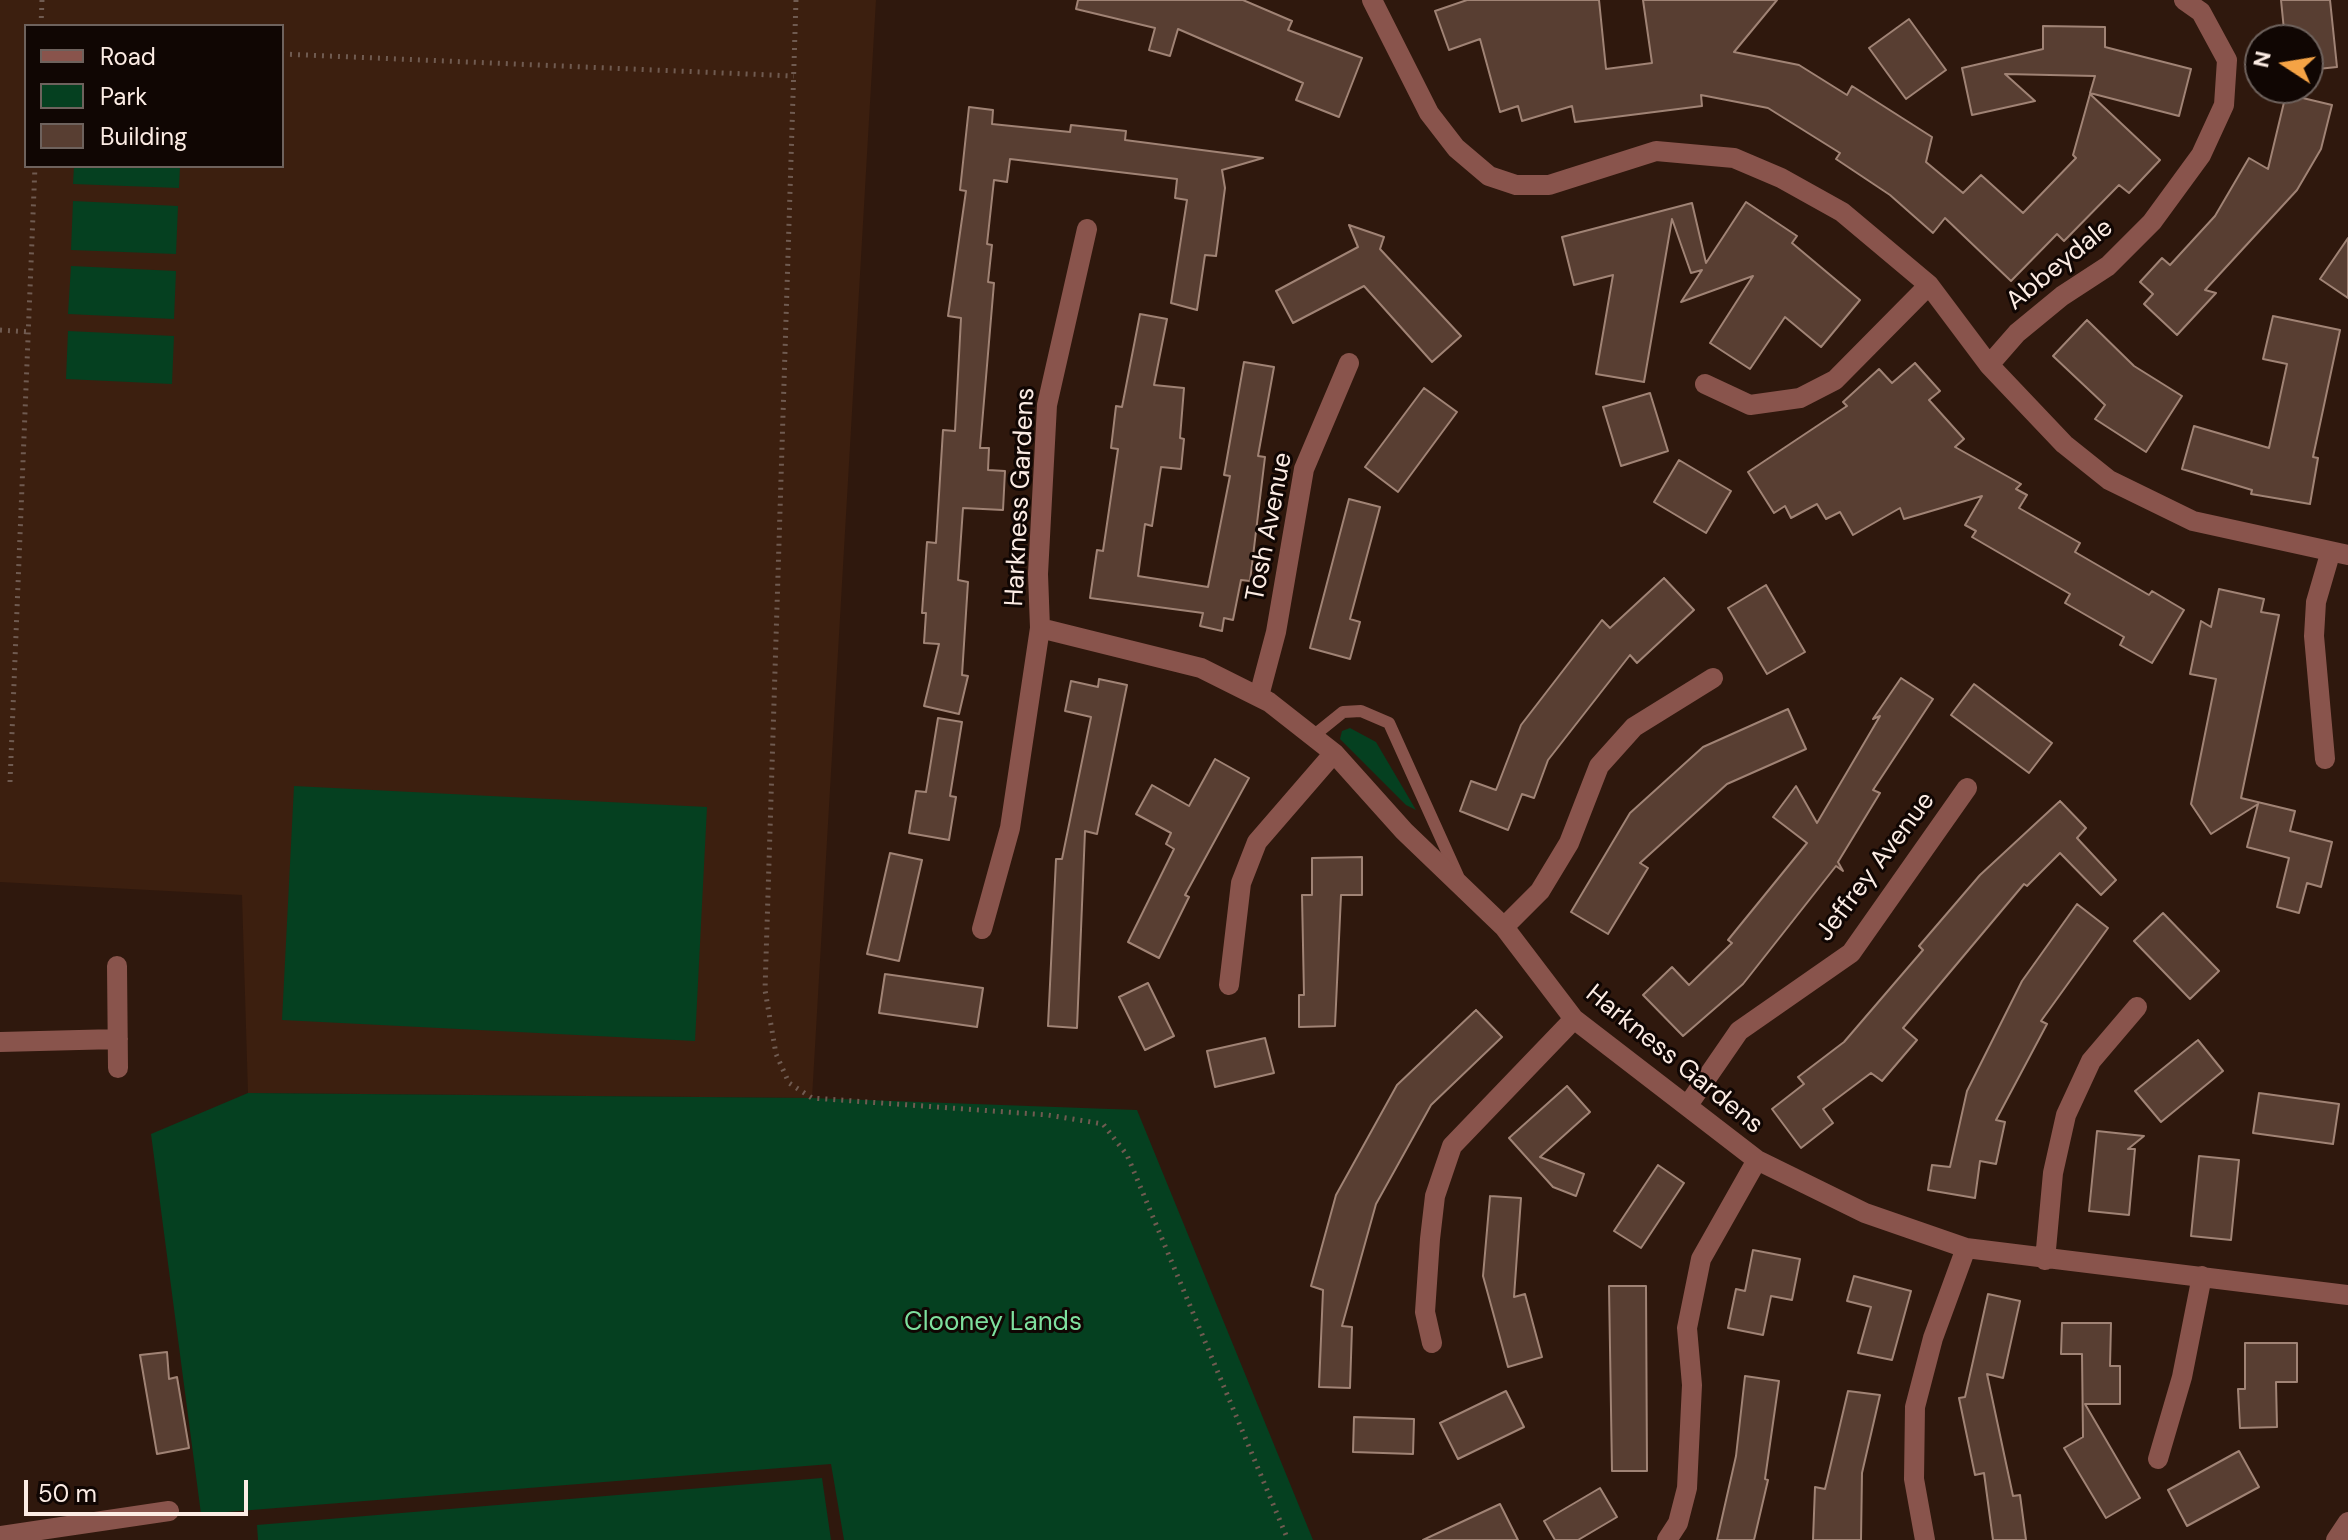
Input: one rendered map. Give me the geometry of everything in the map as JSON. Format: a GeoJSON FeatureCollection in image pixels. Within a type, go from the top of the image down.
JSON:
{"type":"FeatureCollection","features":[{"type":"Feature","properties":{"kind":"street"},"geometry":{"type":"LineString","coordinates":[[1372,0],[1429,113],[1456,148],[1489,176],[1516,185],[1549,185],[1656,151],[1734,158],[1781,178],[1842,212],[1929,285],[1989,365],[2064,444],[2109,480],[2193,521],[2339,555],[2316,602],[2314,636],[2325,759]]}},
{"type":"Feature","properties":{"kind":"street","name":"Abbeydale"},"geometry":{"type":"LineString","coordinates":[[1989,365],[2017,333],[2062,296],[2108,266],[2152,222],[2201,155],[2224,105],[2227,60],[2201,12],[2184,0]]}},
{"type":"Feature","properties":{"kind":"street","name":"Harkness Gardens"},"geometry":{"type":"LineString","coordinates":[[982,929],[1010,828],[1040,628],[1038,574],[1047,405],[1087,229]]}},
{"type":"Feature","properties":{"kind":"street"},"geometry":{"type":"LineString","coordinates":[[1705,384],[1750,405],[1800,398],[1835,380],[1929,285]]}},
{"type":"Feature","properties":{"kind":"street","name":"Tosh Avenue"},"geometry":{"type":"LineString","coordinates":[[1269,702],[1259,696],[1276,632],[1304,469],[1349,363]]}},
{"type":"Feature","properties":{"kind":"street","name":"Harkness Gardens"},"geometry":{"type":"LineString","coordinates":[[1040,628],[1201,668],[1269,702],[1334,753],[1404,831],[1504,927],[1574,1019],[1757,1160],[1865,1213],[1966,1248],[2348,1295]]}},
{"type":"Feature","properties":{"kind":"street"},"geometry":{"type":"LineString","coordinates":[[1504,927],[1540,891],[1569,843],[1599,766],[1634,727],[1713,678]]}},
{"type":"Feature","properties":{"kind":"street"},"geometry":{"type":"LineString","coordinates":[[1229,985],[1241,883],[1257,842],[1334,753]]}},
{"type":"Feature","properties":{"kind":"street","name":"Jeffrey Avenue"},"geometry":{"type":"LineString","coordinates":[[1688,1105],[1739,1031],[1851,953],[1967,788]]}},
{"type":"Feature","properties":{"kind":"street"},"geometry":{"type":"LineString","coordinates":[[117,966],[118,1068]]}},
{"type":"Feature","properties":{"kind":"street"},"geometry":{"type":"LineString","coordinates":[[2045,1260],[2053,1173],[2066,1115],[2091,1061],[2137,1007]]}},
{"type":"Feature","properties":{"kind":"street"},"geometry":{"type":"LineString","coordinates":[[1432,1343],[1425,1312],[1430,1239],[1435,1196],[1452,1146],[1574,1019]]}},
{"type":"Feature","properties":{"kind":"street"},"geometry":{"type":"LineString","coordinates":[[0,1042],[118,1039]]}},
{"type":"Feature","properties":{"kind":"street"},"geometry":{"type":"LineString","coordinates":[[1667,1540],[1678,1523],[1690,1466],[1692,1385],[1687,1328],[1701,1259],[1757,1160]]}},
{"type":"Feature","properties":{"kind":"street"},"geometry":{"type":"LineString","coordinates":[[1925,1540],[1914,1479],[1915,1407],[1933,1338],[1966,1248]]}},
{"type":"Feature","properties":{"kind":"street"},"geometry":{"type":"LineString","coordinates":[[2158,1459],[2182,1377],[2202,1276]]}},
{"type":"Feature","properties":{"kind":"street"},"geometry":{"type":"LineString","coordinates":[[0,1536],[169,1511]]}},
{"type":"Feature","properties":{"kind":"street"},"geometry":{"type":"LineString","coordinates":[[2336,1540],[2348,1522]]}},
{"type":"Feature","properties":{"kind":"lane"},"geometry":{"type":"LineString","coordinates":[[1312,737],[1343,712],[1361,711],[1389,723],[1464,888]]}},
{"type":"Feature","properties":{"kind":"path"},"geometry":{"type":"LineString","coordinates":[[41,24],[42,0]]}},
{"type":"Feature","properties":{"kind":"path"},"geometry":{"type":"LineString","coordinates":[[796,0],[765,990],[776,1054],[789,1083],[812,1098],[1048,1115],[1103,1124],[1127,1155],[1288,1540]]}},
{"type":"Feature","properties":{"kind":"path"},"geometry":{"type":"LineString","coordinates":[[284,54],[794,76]]}},
{"type":"Feature","properties":{"kind":"path"},"geometry":{"type":"LineString","coordinates":[[10,782],[35,168]]}},
{"type":"Feature","properties":{"kind":"path"},"geometry":{"type":"LineString","coordinates":[[0,330],[30,332]]}},
{"type":"Feature","properties":{"kind":"shaded area"},"geometry":{"type":"Polygon","coordinates":[[[0,0],[876,0],[812,1098],[248,1093],[242,895],[0,882],[0,0]]]}},
{"type":"Feature","properties":{"kind":"green space"},"geometry":{"type":"Polygon","coordinates":[[[74,168],[180,168],[179,188],[73,184],[74,168]]]}},
{"type":"Feature","properties":{"kind":"green space"},"geometry":{"type":"Polygon","coordinates":[[[73,201],[178,206],[176,254],[71,250],[73,201]]]}},
{"type":"Feature","properties":{"kind":"green space"},"geometry":{"type":"Polygon","coordinates":[[[71,266],[176,271],[174,319],[68,314],[71,266]]]}},
{"type":"Feature","properties":{"kind":"green space"},"geometry":{"type":"Polygon","coordinates":[[[68,331],[174,336],[172,384],[66,379],[68,331]]]}},
{"type":"Feature","properties":{"kind":"green space"},"geometry":{"type":"Polygon","coordinates":[[[1350,728],[1376,742],[1416,810],[1406,805],[1340,739],[1342,731],[1350,728]]]}},
{"type":"Feature","properties":{"kind":"green space"},"geometry":{"type":"Polygon","coordinates":[[[294,786],[707,807],[695,1041],[282,1020],[294,786]]]}},
{"type":"Feature","properties":{"kind":"green space","name":"Clooney Lands"},"geometry":{"type":"Polygon","coordinates":[[[248,1093],[812,1098],[1137,1110],[1313,1540],[844,1540],[831,1464],[201,1514],[151,1134],[248,1093]]]}},
{"type":"Feature","properties":{"kind":"green space"},"geometry":{"type":"Polygon","coordinates":[[[822,1478],[831,1540],[258,1540],[257,1525],[822,1478]]]}},
{"type":"Feature","properties":{"kind":"building"},"geometry":{"type":"Polygon","coordinates":[[[1078,0],[1243,0],[1292,21],[1288,30],[1362,58],[1339,117],[1296,100],[1303,83],[1178,29],[1170,56],[1149,50],[1155,28],[1076,9],[1078,0]]]}},
{"type":"Feature","properties":{"kind":"building"},"geometry":{"type":"Polygon","coordinates":[[[1467,0],[1599,0],[1606,69],[1652,63],[1643,0],[1777,0],[1734,52],[1799,65],[1847,95],[1852,86],[1932,137],[1926,162],[1963,193],[1981,175],[2023,213],[2076,158],[2073,155],[2090,94],[2160,160],[2129,193],[2119,185],[2064,241],[2057,234],[2011,281],[1945,218],[1933,233],[1890,195],[1836,159],[1840,153],[1768,108],[1701,95],[1702,106],[1575,122],[1572,106],[1522,121],[1518,106],[1500,112],[1480,39],[1449,50],[1435,11],[1467,0]]]}},
{"type":"Feature","properties":{"kind":"building"},"geometry":{"type":"Polygon","coordinates":[[[2281,0],[2330,0],[2337,67],[2324,68],[2324,24],[2283,24],[2281,0]]]}},
{"type":"Feature","properties":{"kind":"building"},"geometry":{"type":"Polygon","coordinates":[[[1909,19],[1946,70],[1906,99],[1869,48],[1909,19]]]}},
{"type":"Feature","properties":{"kind":"building"},"geometry":{"type":"Polygon","coordinates":[[[2043,26],[2105,27],[2105,47],[2191,69],[2179,116],[2090,93],[2095,76],[2005,74],[2035,101],[1972,115],[1962,68],[2043,49],[2043,26]]]}},
{"type":"Feature","properties":{"kind":"building"},"geometry":{"type":"Polygon","coordinates":[[[2284,104],[2332,105],[2321,149],[2297,190],[2205,290],[2216,293],[2177,335],[2144,304],[2153,294],[2140,282],[2162,258],[2170,265],[2215,216],[2249,158],[2268,169],[2284,104]]]}},
{"type":"Feature","properties":{"kind":"building"},"geometry":{"type":"Polygon","coordinates":[[[969,107],[993,110],[992,124],[1070,132],[1071,125],[1126,131],[1125,140],[1263,158],[1222,170],[1225,188],[1216,256],[1205,255],[1197,310],[1171,303],[1187,200],[1175,198],[1177,179],[1010,159],[1007,182],[994,180],[987,244],[992,245],[988,282],[994,283],[980,448],[989,448],[988,470],[1005,471],[1003,510],[963,508],[958,580],[968,582],[962,675],[968,676],[959,714],[924,706],[939,644],[924,643],[926,613],[922,613],[927,542],[936,543],[943,430],[955,431],[961,318],[948,316],[966,191],[960,190],[969,107]]]}},
{"type":"Feature","properties":{"kind":"building"},"geometry":{"type":"Polygon","coordinates":[[[1746,202],[1797,236],[1792,243],[1860,300],[1821,347],[1785,317],[1750,369],[1710,343],[1753,276],[1681,302],[1702,270],[1691,273],[1672,219],[1644,382],[1596,374],[1613,275],[1574,285],[1562,237],[1692,203],[1706,263],[1746,202]]]}},
{"type":"Feature","properties":{"kind":"building"},"geometry":{"type":"Polygon","coordinates":[[[1349,225],[1384,237],[1380,249],[1461,336],[1432,362],[1364,286],[1293,323],[1276,291],[1358,247],[1349,225]]]}},
{"type":"Feature","properties":{"kind":"building"},"geometry":{"type":"Polygon","coordinates":[[[2348,238],[2348,298],[2320,279],[2348,238]]]}},
{"type":"Feature","properties":{"kind":"building"},"geometry":{"type":"Polygon","coordinates":[[[1140,314],[1167,319],[1154,385],[1184,388],[1180,438],[1184,439],[1181,469],[1161,467],[1152,526],[1145,524],[1138,576],[1208,587],[1230,476],[1224,475],[1244,362],[1274,367],[1258,456],[1265,457],[1250,581],[1241,580],[1233,620],[1224,618],[1222,631],[1200,626],[1203,613],[1090,598],[1097,550],[1103,551],[1118,449],[1111,448],[1116,406],[1122,407],[1140,314]]]}},
{"type":"Feature","properties":{"kind":"building"},"geometry":{"type":"Polygon","coordinates":[[[2273,316],[2340,330],[2313,457],[2318,458],[2310,504],[2251,494],[2252,490],[2182,469],[2194,426],[2269,448],[2287,364],[2263,359],[2273,316]]]}},
{"type":"Feature","properties":{"kind":"building"},"geometry":{"type":"Polygon","coordinates":[[[2087,320],[2134,366],[2182,396],[2146,452],[2095,419],[2105,405],[2053,356],[2087,320]]]}},
{"type":"Feature","properties":{"kind":"building"},"geometry":{"type":"Polygon","coordinates":[[[1915,363],[1940,391],[1929,400],[1964,439],[1955,447],[2021,484],[2016,489],[2027,495],[2019,508],[2080,543],[2075,552],[2149,595],[2152,591],[2184,610],[2152,663],[2120,645],[2124,637],[2065,603],[2070,594],[1972,537],[1976,531],[1965,525],[1982,496],[1904,519],[1900,508],[1853,535],[1840,512],[1826,519],[1817,504],[1791,518],[1785,506],[1774,513],[1748,472],[1847,406],[1843,402],[1879,369],[1892,383],[1915,363]]]}},
{"type":"Feature","properties":{"kind":"building"},"geometry":{"type":"Polygon","coordinates":[[[1424,388],[1457,412],[1398,492],[1365,467],[1424,388]]]}},
{"type":"Feature","properties":{"kind":"building"},"geometry":{"type":"Polygon","coordinates":[[[1650,393],[1668,451],[1621,466],[1603,407],[1650,393]]]}},
{"type":"Feature","properties":{"kind":"building"},"geometry":{"type":"Polygon","coordinates":[[[1679,460],[1731,491],[1706,533],[1654,502],[1679,460]]]}},
{"type":"Feature","properties":{"kind":"building"},"geometry":{"type":"Polygon","coordinates":[[[1349,499],[1380,507],[1350,619],[1360,622],[1350,659],[1310,648],[1349,499]]]}},
{"type":"Feature","properties":{"kind":"building"},"geometry":{"type":"Polygon","coordinates":[[[1664,578],[1694,610],[1637,663],[1630,655],[1548,760],[1534,798],[1522,794],[1508,830],[1460,811],[1471,781],[1496,790],[1521,725],[1602,620],[1610,628],[1664,578]]]}},
{"type":"Feature","properties":{"kind":"building"},"geometry":{"type":"Polygon","coordinates":[[[1766,585],[1805,652],[1767,674],[1728,608],[1766,585]]]}},
{"type":"Feature","properties":{"kind":"building"},"geometry":{"type":"Polygon","coordinates":[[[2219,589],[2264,599],[2261,612],[2279,615],[2241,798],[2295,811],[2290,831],[2332,842],[2321,887],[2307,883],[2299,913],[2277,907],[2289,858],[2247,847],[2258,804],[2211,834],[2191,804],[2216,679],[2190,674],[2201,621],[2211,627],[2219,589]]]}},
{"type":"Feature","properties":{"kind":"building"},"geometry":{"type":"Polygon","coordinates":[[[1901,678],[1933,699],[1873,790],[1880,793],[1838,862],[1843,871],[1836,866],[1743,984],[1683,1036],[1643,995],[1672,967],[1689,985],[1732,943],[1728,940],[1807,843],[1773,817],[1796,786],[1817,823],[1880,716],[1873,719],[1901,678]]]}},
{"type":"Feature","properties":{"kind":"building"},"geometry":{"type":"Polygon","coordinates":[[[1099,679],[1127,685],[1097,834],[1085,831],[1077,1028],[1048,1026],[1056,859],[1062,859],[1091,717],[1065,711],[1071,681],[1098,687],[1099,679]]]}},
{"type":"Feature","properties":{"kind":"building"},"geometry":{"type":"Polygon","coordinates":[[[1974,684],[2052,743],[2029,773],[1951,715],[1974,684]]]}},
{"type":"Feature","properties":{"kind":"building"},"geometry":{"type":"Polygon","coordinates":[[[1788,709],[1806,749],[1727,784],[1640,863],[1648,868],[1608,934],[1571,912],[1630,813],[1703,747],[1788,709]]]}},
{"type":"Feature","properties":{"kind":"building"},"geometry":{"type":"Polygon","coordinates":[[[938,718],[962,722],[950,796],[956,797],[949,840],[909,833],[916,791],[926,792],[938,718]]]}},
{"type":"Feature","properties":{"kind":"building"},"geometry":{"type":"Polygon","coordinates":[[[1215,759],[1249,778],[1185,895],[1189,897],[1159,958],[1128,942],[1174,849],[1166,844],[1171,833],[1136,814],[1152,785],[1189,806],[1215,759]]]}},
{"type":"Feature","properties":{"kind":"building"},"geometry":{"type":"Polygon","coordinates":[[[2060,801],[2086,828],[2077,838],[2116,880],[2101,895],[2060,853],[2027,886],[2024,884],[1903,1028],[1917,1040],[1882,1081],[1871,1073],[1823,1109],[1833,1123],[1801,1148],[1772,1109],[1804,1084],[1798,1077],[1844,1042],[1923,950],[1919,946],[1980,875],[2060,801]]]}},
{"type":"Feature","properties":{"kind":"building"},"geometry":{"type":"Polygon","coordinates":[[[890,853],[922,860],[899,961],[867,954],[890,853]]]}},
{"type":"Feature","properties":{"kind":"building"},"geometry":{"type":"Polygon","coordinates":[[[1362,857],[1362,895],[1341,895],[1335,1026],[1299,1027],[1299,995],[1304,995],[1302,895],[1312,895],[1312,858],[1362,857]]]}},
{"type":"Feature","properties":{"kind":"building"},"geometry":{"type":"Polygon","coordinates":[[[2077,904],[2108,928],[2041,1021],[2047,1024],[1996,1120],[2005,1122],[1996,1164],[1980,1161],[1975,1198],[1928,1190],[1932,1165],[1950,1167],[1967,1091],[2022,981],[2077,904]]]}},
{"type":"Feature","properties":{"kind":"building"},"geometry":{"type":"Polygon","coordinates":[[[2163,913],[2219,971],[2190,999],[2134,941],[2163,913]]]}},
{"type":"Feature","properties":{"kind":"building"},"geometry":{"type":"Polygon","coordinates":[[[885,974],[983,988],[977,1027],[879,1013],[885,974]]]}},
{"type":"Feature","properties":{"kind":"building"},"geometry":{"type":"Polygon","coordinates":[[[1148,983],[1174,1036],[1145,1050],[1119,997],[1148,983]]]}},
{"type":"Feature","properties":{"kind":"building"},"geometry":{"type":"Polygon","coordinates":[[[1476,1010],[1502,1037],[1431,1105],[1376,1204],[1342,1326],[1352,1327],[1350,1388],[1319,1387],[1323,1290],[1311,1286],[1336,1195],[1397,1085],[1476,1010]]]}},
{"type":"Feature","properties":{"kind":"building"},"geometry":{"type":"Polygon","coordinates":[[[1265,1038],[1274,1073],[1215,1087],[1207,1051],[1265,1038]]]}},
{"type":"Feature","properties":{"kind":"building"},"geometry":{"type":"Polygon","coordinates":[[[2198,1040],[2223,1071],[2161,1122],[2135,1091],[2198,1040]]]}},
{"type":"Feature","properties":{"kind":"building"},"geometry":{"type":"Polygon","coordinates":[[[1567,1086],[1590,1112],[1540,1157],[1584,1174],[1576,1196],[1553,1187],[1509,1138],[1567,1086]]]}},
{"type":"Feature","properties":{"kind":"building"},"geometry":{"type":"Polygon","coordinates":[[[2259,1093],[2339,1104],[2333,1144],[2253,1133],[2259,1093]]]}},
{"type":"Feature","properties":{"kind":"building"},"geometry":{"type":"Polygon","coordinates":[[[2097,1131],[2144,1136],[2128,1149],[2135,1149],[2129,1215],[2089,1211],[2097,1131]]]}},
{"type":"Feature","properties":{"kind":"building"},"geometry":{"type":"Polygon","coordinates":[[[2199,1156],[2239,1160],[2231,1240],[2191,1236],[2199,1156]]]}},
{"type":"Feature","properties":{"kind":"building"},"geometry":{"type":"Polygon","coordinates":[[[1658,1165],[1684,1183],[1641,1248],[1614,1231],[1658,1165]]]}},
{"type":"Feature","properties":{"kind":"building"},"geometry":{"type":"Polygon","coordinates":[[[1490,1196],[1521,1198],[1514,1297],[1525,1294],[1542,1357],[1508,1367],[1483,1276],[1490,1196]]]}},
{"type":"Feature","properties":{"kind":"building"},"geometry":{"type":"Polygon","coordinates":[[[1753,1250],[1800,1259],[1792,1300],[1771,1296],[1763,1335],[1728,1328],[1736,1289],[1745,1291],[1753,1250]]]}},
{"type":"Feature","properties":{"kind":"building"},"geometry":{"type":"Polygon","coordinates":[[[1854,1276],[1911,1291],[1892,1360],[1858,1353],[1871,1307],[1847,1301],[1854,1276]]]}},
{"type":"Feature","properties":{"kind":"building"},"geometry":{"type":"Polygon","coordinates":[[[1609,1286],[1646,1286],[1647,1471],[1612,1471],[1609,1286]]]}},
{"type":"Feature","properties":{"kind":"building"},"geometry":{"type":"Polygon","coordinates":[[[1988,1294],[2020,1301],[2003,1378],[1987,1374],[2013,1496],[2020,1495],[2026,1540],[1993,1540],[1984,1473],[1975,1475],[1959,1398],[1965,1397],[1988,1294]]]}},
{"type":"Feature","properties":{"kind":"building"},"geometry":{"type":"Polygon","coordinates":[[[2062,1323],[2111,1323],[2110,1366],[2120,1366],[2120,1404],[2085,1404],[2140,1498],[2106,1518],[2064,1448],[2083,1437],[2082,1354],[2061,1354],[2062,1323]]]}},
{"type":"Feature","properties":{"kind":"building"},"geometry":{"type":"Polygon","coordinates":[[[2245,1343],[2297,1343],[2297,1382],[2276,1382],[2277,1427],[2240,1428],[2238,1389],[2245,1389],[2245,1343]]]}},
{"type":"Feature","properties":{"kind":"building"},"geometry":{"type":"Polygon","coordinates":[[[167,1352],[169,1379],[177,1377],[189,1448],[157,1454],[140,1355],[167,1352]]]}},
{"type":"Feature","properties":{"kind":"building"},"geometry":{"type":"Polygon","coordinates":[[[1745,1376],[1779,1381],[1765,1479],[1768,1480],[1754,1540],[1717,1540],[1736,1456],[1745,1376]]]}},
{"type":"Feature","properties":{"kind":"building"},"geometry":{"type":"Polygon","coordinates":[[[1506,1391],[1524,1427],[1458,1459],[1440,1423],[1506,1391]]]}},
{"type":"Feature","properties":{"kind":"building"},"geometry":{"type":"Polygon","coordinates":[[[1848,1391],[1880,1395],[1862,1473],[1861,1540],[1813,1540],[1815,1487],[1825,1489],[1848,1391]]]}},
{"type":"Feature","properties":{"kind":"building"},"geometry":{"type":"Polygon","coordinates":[[[1354,1417],[1414,1419],[1413,1454],[1353,1452],[1354,1417]]]}},
{"type":"Feature","properties":{"kind":"building"},"geometry":{"type":"Polygon","coordinates":[[[2239,1451],[2259,1487],[2187,1526],[2168,1490],[2239,1451]]]}},
{"type":"Feature","properties":{"kind":"building"},"geometry":{"type":"Polygon","coordinates":[[[1600,1488],[1617,1517],[1578,1540],[1555,1540],[1544,1521],[1600,1488]]]}},
{"type":"Feature","properties":{"kind":"building"},"geometry":{"type":"Polygon","coordinates":[[[1500,1504],[1518,1540],[1423,1540],[1470,1518],[1500,1504]]]}}]}
